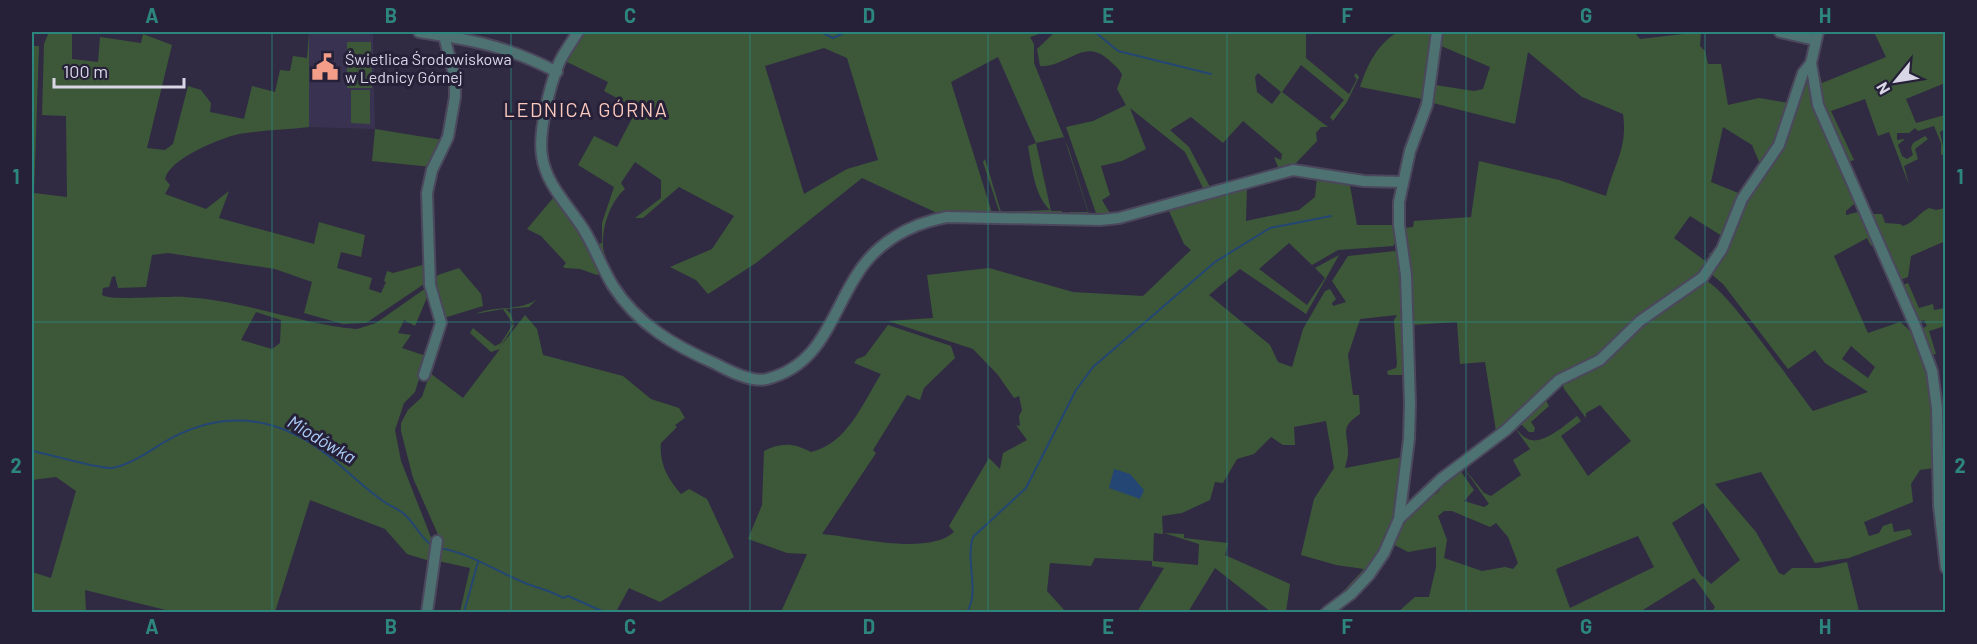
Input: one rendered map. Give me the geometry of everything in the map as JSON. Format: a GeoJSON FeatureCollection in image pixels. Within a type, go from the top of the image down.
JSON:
{"type":"FeatureCollection","features":[{"type":"Feature","properties":{"kind":"street"},"geometry":{"type":"LineString","coordinates":[[419,32],[489,43],[531,58],[557,72]]}},
{"type":"Feature","properties":{"kind":"street"},"geometry":{"type":"LineString","coordinates":[[578,32],[557,72],[541,138],[543,164],[555,188],[593,246],[614,286],[634,313],[677,346],[735,374],[766,380],[792,367],[815,351],[855,277],[876,250],[892,237],[932,220],[947,217],[1100,220],[1119,218],[1293,170],[1364,181],[1402,182]]}},
{"type":"Feature","properties":{"kind":"street"},"geometry":{"type":"LineString","coordinates":[[1327,612],[1351,594],[1369,575],[1384,553],[1399,519],[1409,439],[1410,404],[1406,275],[1399,225],[1402,182],[1427,105],[1437,32]]}},
{"type":"Feature","properties":{"kind":"street"},"geometry":{"type":"LineString","coordinates":[[1780,32],[1816,36],[1811,63],[1818,105],[1916,328],[1932,371],[1936,400],[1940,515],[1946,568]]}},
{"type":"Feature","properties":{"kind":"street"},"geometry":{"type":"LineString","coordinates":[[424,375],[441,323],[430,285],[427,194],[432,170],[448,137],[455,98],[454,78],[444,36]]}},
{"type":"Feature","properties":{"kind":"street"},"geometry":{"type":"LineString","coordinates":[[1399,519],[1441,479],[1506,430],[1559,380],[1600,360],[1640,321],[1703,277],[1722,249],[1742,200],[1779,145],[1803,73],[1811,63]]}},
{"type":"Feature","properties":{"kind":"street"},"geometry":{"type":"LineString","coordinates":[[427,612],[437,541]]}},
{"type":"Feature","properties":{"kind":"shaded area"},"geometry":{"type":"Polygon","coordinates":[[[309,32],[373,32],[375,129],[309,127],[309,32]]]}},
{"type":"Feature","properties":{"kind":"green space"},"geometry":{"type":"Polygon","coordinates":[[[49,32],[72,32],[72,59],[98,62],[100,37],[141,43],[143,34],[172,45],[147,148],[165,150],[173,144],[188,86],[201,90],[211,103],[210,112],[244,119],[252,86],[275,92],[280,70],[290,71],[293,56],[307,58],[309,32],[309,127],[239,134],[196,150],[169,171],[165,179],[170,185],[165,194],[206,209],[229,191],[219,218],[314,244],[319,222],[365,235],[361,257],[341,252],[337,268],[372,278],[369,289],[381,293],[386,282],[384,281],[387,271],[393,273],[426,264],[427,282],[366,323],[343,324],[304,313],[312,282],[275,269],[168,253],[152,255],[146,287],[118,288],[115,276],[112,277],[109,287],[103,288],[102,295],[116,298],[206,299],[357,329],[376,323],[426,288],[428,295],[415,326],[404,320],[398,333],[411,335],[402,348],[426,356],[415,392],[404,403],[395,430],[401,461],[432,540],[430,561],[407,554],[385,529],[310,500],[275,612],[174,612],[85,590],[86,612],[32,612],[32,572],[51,578],[76,491],[56,477],[32,480],[32,46],[39,46],[34,193],[67,197],[66,116],[42,115],[44,44],[49,32]],[[256,312],[241,340],[272,349],[280,343],[281,320],[256,312]]]}},
{"type":"Feature","properties":{"kind":"green space"},"geometry":{"type":"Polygon","coordinates":[[[581,32],[1045,32],[1030,37],[1034,44],[1034,63],[1064,137],[1036,143],[998,57],[951,82],[992,213],[933,215],[937,213],[862,178],[756,263],[708,294],[696,280],[670,267],[712,249],[734,216],[679,187],[643,218],[635,218],[661,198],[661,180],[635,162],[621,183],[625,189],[611,208],[606,223],[603,246],[606,265],[588,227],[599,244],[602,243],[602,223],[614,187],[578,165],[594,136],[617,147],[637,109],[604,91],[608,82],[565,61],[581,32]],[[824,48],[765,66],[804,194],[847,169],[878,160],[847,58],[824,48]]]}},
{"type":"Feature","properties":{"kind":"green space"},"geometry":{"type":"Polygon","coordinates":[[[1055,32],[1306,32],[1306,58],[1349,94],[1357,79],[1354,76],[1356,73],[1359,77],[1347,102],[1333,121],[1330,117],[1344,100],[1301,65],[1282,92],[1328,127],[1321,127],[1316,133],[1317,141],[1296,163],[1280,172],[1274,157],[1281,160],[1282,154],[1243,121],[1223,143],[1191,117],[1170,130],[1189,147],[1210,187],[1215,186],[1216,189],[1186,197],[1182,192],[1186,194],[1203,188],[1185,152],[1130,108],[1146,149],[1122,161],[1101,166],[1110,195],[1102,200],[1111,215],[1097,216],[1066,127],[1093,121],[1126,105],[1117,89],[1122,75],[1110,61],[1092,51],[1076,54],[1050,65],[1040,66],[1037,49],[1055,32]],[[1258,73],[1255,77],[1257,92],[1272,104],[1281,92],[1258,73]]]}},
{"type":"Feature","properties":{"kind":"green space"},"geometry":{"type":"Polygon","coordinates":[[[1398,32],[1433,32],[1427,88],[1422,105],[1419,105],[1422,99],[1360,87],[1374,55],[1398,32]]]}},
{"type":"Feature","properties":{"kind":"green space"},"geometry":{"type":"Polygon","coordinates":[[[1439,32],[1634,32],[1640,39],[1701,32],[1700,46],[1705,51],[1708,64],[1721,64],[1728,105],[1759,98],[1789,103],[1776,145],[1760,164],[1752,145],[1723,127],[1711,182],[1741,194],[1724,238],[1712,256],[1708,254],[1714,252],[1722,236],[1690,216],[1674,238],[1708,263],[1708,268],[1603,355],[1582,366],[1403,514],[1413,424],[1416,426],[1408,503],[1467,452],[1496,431],[1485,362],[1460,364],[1457,322],[1412,325],[1401,220],[1405,196],[1404,228],[1413,227],[1414,221],[1471,217],[1479,161],[1559,180],[1606,196],[1624,137],[1623,114],[1582,97],[1528,52],[1515,124],[1433,103],[1431,100],[1435,85],[1474,91],[1483,89],[1490,67],[1439,45],[1439,32]]]}},
{"type":"Feature","properties":{"kind":"green space"},"geometry":{"type":"Polygon","coordinates":[[[1874,32],[1945,32],[1945,83],[1906,99],[1916,123],[1945,115],[1945,129],[1940,132],[1945,156],[1941,155],[1941,143],[1934,126],[1918,131],[1915,128],[1909,133],[1897,133],[1897,140],[1905,139],[1898,145],[1902,156],[1907,159],[1913,155],[1911,148],[1913,143],[1925,136],[1928,139],[1915,149],[1918,159],[1904,166],[1909,185],[1889,132],[1878,136],[1865,99],[1831,111],[1854,160],[1848,162],[1822,101],[1817,76],[1819,73],[1822,83],[1886,57],[1874,32]]]}},
{"type":"Feature","properties":{"kind":"green space"},"geometry":{"type":"Polygon","coordinates":[[[347,42],[371,42],[372,88],[347,88],[347,42]]]}},
{"type":"Feature","properties":{"kind":"green space"},"geometry":{"type":"Polygon","coordinates":[[[1807,76],[1814,106],[1854,199],[1854,204],[1846,211],[1846,215],[1858,212],[1874,243],[1871,246],[1867,238],[1834,256],[1868,333],[1900,322],[1912,334],[1921,350],[1931,389],[1934,468],[1920,470],[1911,484],[1913,502],[1864,522],[1869,536],[1879,533],[1883,526],[1892,523],[1894,532],[1910,529],[1912,535],[1849,558],[1815,563],[1761,472],[1715,484],[1756,532],[1779,573],[1784,575],[1792,568],[1819,568],[1847,562],[1859,611],[1868,610],[1869,612],[1712,612],[1715,607],[1694,578],[1643,610],[1644,612],[1398,612],[1415,597],[1429,597],[1436,567],[1436,547],[1408,552],[1387,541],[1357,584],[1322,612],[1316,612],[1335,600],[1364,569],[1336,565],[1301,555],[1314,499],[1334,468],[1326,421],[1294,427],[1295,445],[1283,445],[1271,437],[1254,454],[1237,459],[1223,483],[1215,482],[1210,500],[1182,513],[1162,516],[1163,534],[1154,533],[1153,561],[1198,565],[1199,544],[1164,533],[1184,534],[1184,538],[1228,543],[1225,555],[1290,584],[1286,612],[1271,612],[1215,568],[1188,612],[1137,612],[1164,568],[1152,566],[1152,561],[1095,558],[1091,566],[1050,563],[1047,591],[1066,612],[781,612],[807,554],[787,553],[748,539],[762,505],[764,451],[776,446],[788,445],[811,452],[835,441],[853,421],[881,374],[854,363],[865,356],[888,325],[951,346],[955,358],[924,388],[920,400],[907,395],[873,450],[876,453],[822,534],[910,544],[942,539],[954,532],[949,526],[989,458],[1000,469],[1003,453],[1027,440],[1016,425],[1020,426],[1019,416],[1022,410],[1019,396],[1014,398],[998,375],[973,349],[888,321],[933,318],[927,275],[989,268],[1073,292],[1143,296],[1191,250],[1184,244],[1169,211],[1126,221],[1247,187],[1246,221],[1299,210],[1315,197],[1317,177],[1349,180],[1357,225],[1397,225],[1397,241],[1393,246],[1338,250],[1312,265],[1289,243],[1259,269],[1307,305],[1325,278],[1315,268],[1339,255],[1306,314],[1240,269],[1209,295],[1270,345],[1278,362],[1292,367],[1303,329],[1325,291],[1330,289],[1336,299],[1332,303],[1333,306],[1346,302],[1332,281],[1348,256],[1395,251],[1401,256],[1404,375],[1388,375],[1387,371],[1396,368],[1397,364],[1394,320],[1397,315],[1360,319],[1348,355],[1353,395],[1359,395],[1360,414],[1347,427],[1348,453],[1345,468],[1403,457],[1396,519],[1432,493],[1436,494],[1440,490],[1437,484],[1459,469],[1474,490],[1464,501],[1484,507],[1489,504],[1464,468],[1484,493],[1491,496],[1521,475],[1513,460],[1530,449],[1515,428],[1526,438],[1540,440],[1553,434],[1577,416],[1556,388],[1581,421],[1561,436],[1588,476],[1631,441],[1600,405],[1586,413],[1586,418],[1564,389],[1562,382],[1703,280],[1726,298],[1813,411],[1868,392],[1825,363],[1815,350],[1788,369],[1723,284],[1710,273],[1738,213],[1760,176],[1807,76]],[[1851,346],[1842,359],[1868,378],[1875,367],[1851,346]],[[1703,503],[1672,523],[1700,574],[1711,584],[1740,560],[1703,503]],[[1444,511],[1438,516],[1447,540],[1444,558],[1482,571],[1505,567],[1513,569],[1518,563],[1508,537],[1496,523],[1490,527],[1452,511],[1444,511]],[[1638,536],[1556,570],[1570,608],[1654,567],[1638,536]]]}},
{"type":"Feature","properties":{"kind":"green space"},"geometry":{"type":"Polygon","coordinates":[[[351,90],[370,90],[370,124],[351,123],[351,90]]]}},
{"type":"Feature","properties":{"kind":"green space"},"geometry":{"type":"Polygon","coordinates":[[[449,112],[448,133],[432,167],[372,161],[375,129],[443,140],[449,112]]]}},
{"type":"Feature","properties":{"kind":"green space"},"geometry":{"type":"Polygon","coordinates":[[[1065,140],[1089,214],[1071,215],[1069,212],[1088,212],[1065,140]]]}},
{"type":"Feature","properties":{"kind":"green space"},"geometry":{"type":"Polygon","coordinates":[[[1036,143],[1051,211],[1062,211],[1061,215],[1000,214],[983,162],[985,159],[1001,212],[1050,210],[1037,189],[1028,146],[1036,143]]]}},
{"type":"Feature","properties":{"kind":"green space"},"geometry":{"type":"Polygon","coordinates":[[[554,197],[580,230],[600,273],[597,275],[580,269],[563,267],[566,263],[541,236],[527,229],[554,197]]]}},
{"type":"Feature","properties":{"kind":"green space"},"geometry":{"type":"Polygon","coordinates":[[[1929,208],[1936,210],[1945,208],[1945,247],[1943,242],[1911,256],[1908,277],[1900,280],[1871,214],[1882,214],[1885,223],[1903,226],[1929,208]]]}},
{"type":"Feature","properties":{"kind":"green space"},"geometry":{"type":"Polygon","coordinates":[[[459,268],[481,294],[483,306],[447,317],[440,313],[434,280],[438,275],[459,268]]]}},
{"type":"Feature","properties":{"kind":"green space"},"geometry":{"type":"Polygon","coordinates":[[[1908,283],[1919,308],[1933,304],[1934,310],[1945,308],[1945,326],[1929,331],[1936,354],[1931,355],[1921,329],[1927,326],[1924,320],[1918,322],[1903,285],[1908,283]]]}},
{"type":"Feature","properties":{"kind":"green space"},"geometry":{"type":"Polygon","coordinates":[[[537,299],[529,307],[506,309],[511,314],[514,326],[500,347],[525,315],[537,329],[543,355],[623,376],[651,399],[679,408],[685,418],[675,425],[677,427],[661,443],[663,464],[668,477],[681,494],[689,489],[707,499],[734,557],[660,602],[629,588],[617,610],[620,612],[460,612],[470,568],[438,561],[440,539],[413,478],[401,423],[408,410],[422,397],[430,373],[463,398],[500,349],[491,352],[470,333],[473,328],[495,346],[501,343],[513,324],[503,309],[475,314],[482,311],[523,306],[537,299]]]}},
{"type":"Feature","properties":{"kind":"green space"},"geometry":{"type":"Polygon","coordinates":[[[1556,388],[1545,399],[1549,406],[1531,422],[1535,428],[1534,432],[1529,432],[1520,423],[1556,388]]]}},
{"type":"Feature","properties":{"kind":"water"},"geometry":{"type":"Polygon","coordinates":[[[1114,469],[1130,474],[1144,490],[1140,499],[1109,488],[1114,469]]]}},
{"type":"Feature","properties":{"kind":"waterway"},"geometry":{"type":"LineString","coordinates":[[821,32],[833,38],[846,32]]}},
{"type":"Feature","properties":{"kind":"waterway"},"geometry":{"type":"LineString","coordinates":[[1095,32],[1118,51],[1211,74]]}},
{"type":"Feature","properties":{"kind":"waterway"},"geometry":{"type":"LineString","coordinates":[[967,612],[971,604],[973,586],[971,556],[973,537],[1026,488],[1076,390],[1093,367],[1215,262],[1270,228],[1331,216]]}},
{"type":"Feature","properties":{"kind":"waterway","name":"Miodówka"},"geometry":{"type":"LineString","coordinates":[[32,451],[112,468],[131,461],[194,428],[228,421],[262,423],[296,435],[320,449],[372,493],[404,514],[425,540],[433,546]]}},
{"type":"Feature","properties":{"kind":"waterway","name":"Miodówka"},"geometry":{"type":"LineString","coordinates":[[439,548],[463,554],[521,581],[563,598],[568,596],[604,612]]}},
{"type":"Feature","properties":{"kind":"waterway"},"geometry":{"type":"LineString","coordinates":[[464,612],[478,562]]}},
{"type":"Feature","properties":{"kind":"place","name":"Świetlica Środowiskowa w Lednicy Górnej"},"geometry":{"type":"Point","coordinates":[325,67]}},
{"type":"Feature","properties":{"kind":"district","name":"LEDNICA GÓRNA"},"geometry":{"type":"Point","coordinates":[586,109]}}]}
